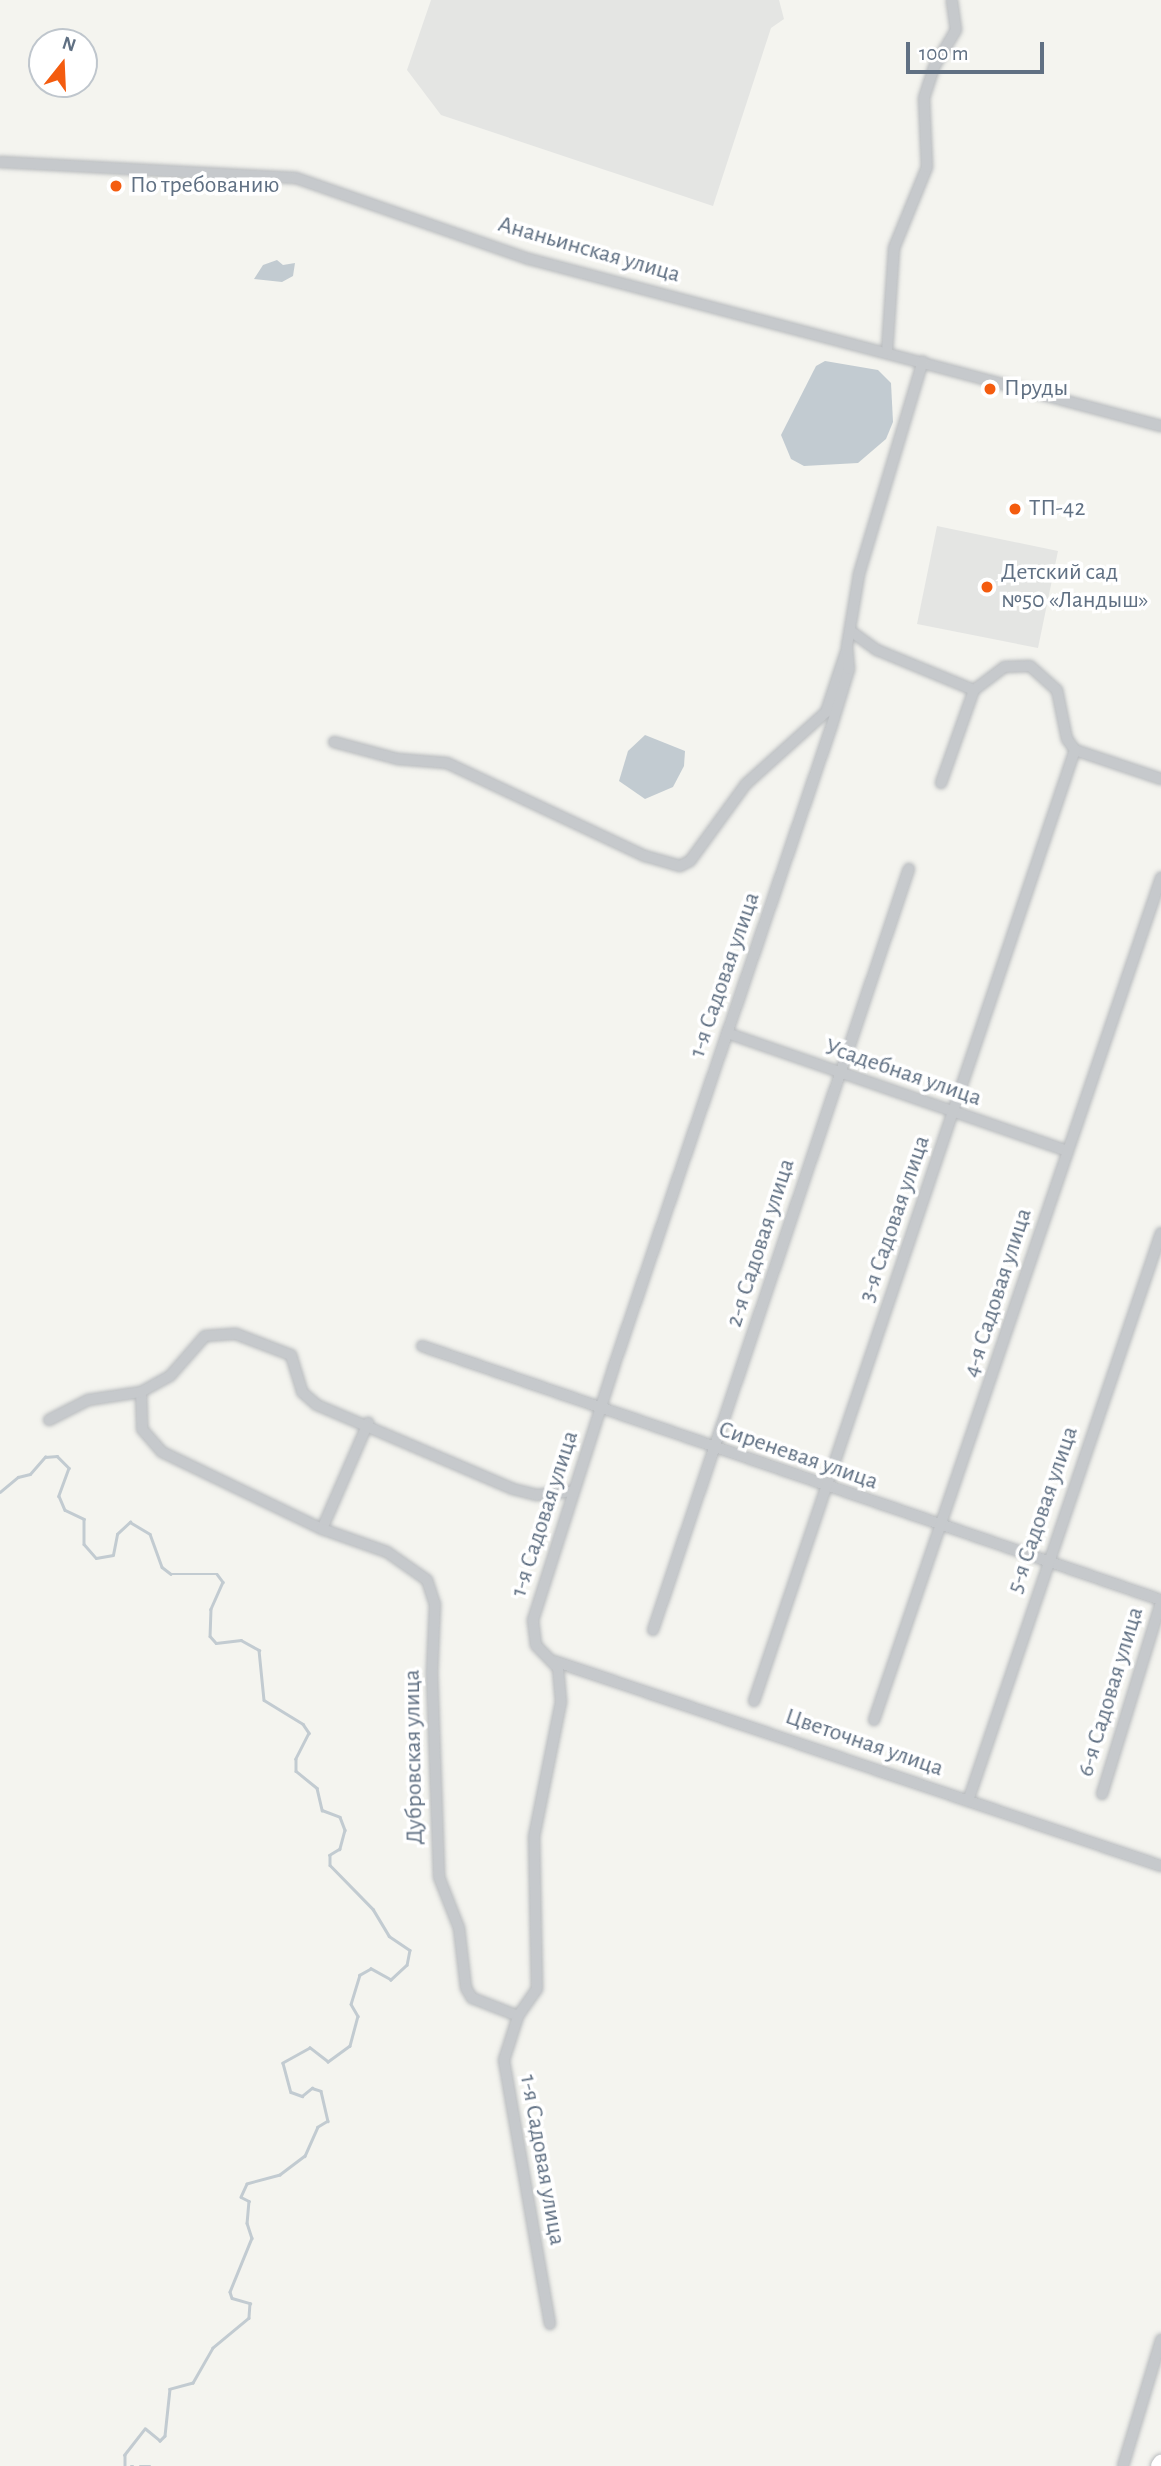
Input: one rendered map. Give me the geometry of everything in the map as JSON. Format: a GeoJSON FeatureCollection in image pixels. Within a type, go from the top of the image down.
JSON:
{"type":"FeatureCollection","features":[{"type":"Feature","properties":{"kind":"street"},"geometry":{"type":"LineString","coordinates":[[887,351],[894,248],[928,167],[924,98],[933,67],[956,30],[952,0]]}},
{"type":"Feature","properties":{"kind":"street","name":"Ананьинская улица"},"geometry":{"type":"LineString","coordinates":[[0,162],[296,178],[529,259],[887,351],[1161,426]]}},
{"type":"Feature","properties":{"kind":"street"},"geometry":{"type":"LineString","coordinates":[[334,742],[398,759],[447,763],[645,856],[680,866],[690,861],[746,784],[826,712],[852,632],[867,543],[923,361]]}},
{"type":"Feature","properties":{"kind":"street"},"geometry":{"type":"LineString","coordinates":[[852,632],[877,650],[974,690]]}},
{"type":"Feature","properties":{"kind":"street","name":"1-я Садовая улица"},"geometry":{"type":"LineString","coordinates":[[550,2324],[507,2094],[505,2060],[518,2016],[537,1989],[534,1838],[561,1702],[561,1678],[554,1661],[536,1645],[533,1620],[832,725],[849,668],[847,646]]}},
{"type":"Feature","properties":{"kind":"street"},"geometry":{"type":"LineString","coordinates":[[942,783],[974,690],[1004,667],[1030,666],[1057,690],[1067,739],[1075,750],[1161,779]]}},
{"type":"Feature","properties":{"kind":"street"},"geometry":{"type":"LineString","coordinates":[[826,712],[832,725]]}},
{"type":"Feature","properties":{"kind":"street","name":"3-я Садовая улица"},"geometry":{"type":"LineString","coordinates":[[754,1702],[1075,750]]}},
{"type":"Feature","properties":{"kind":"street","name":"2-я Садовая улица"},"geometry":{"type":"LineString","coordinates":[[653,1630],[909,869]]}},
{"type":"Feature","properties":{"kind":"street","name":"4-я Садовая улица"},"geometry":{"type":"LineString","coordinates":[[874,1720],[937,1525],[1010,1328],[1067,1150],[1161,878]]}},
{"type":"Feature","properties":{"kind":"street","name":"Усадебная улица"},"geometry":{"type":"LineString","coordinates":[[727,1033],[839,1075],[1067,1150]]}},
{"type":"Feature","properties":{"kind":"street","name":"5-я Садовая улица"},"geometry":{"type":"LineString","coordinates":[[968,1801],[1047,1561],[1161,1233]]}},
{"type":"Feature","properties":{"kind":"street"},"geometry":{"type":"LineString","coordinates":[[49,1420],[88,1401],[141,1392],[170,1376],[205,1336],[236,1334],[284,1349],[297,1367],[307,1400],[368,1423],[513,1489],[537,1495],[574,1491]]}},
{"type":"Feature","properties":{"kind":"street","name":"Сиреневая улица"},"geometry":{"type":"LineString","coordinates":[[422,1346],[714,1450],[1161,1601]]}},
{"type":"Feature","properties":{"kind":"street","name":"Дубровская улица"},"geometry":{"type":"LineString","coordinates":[[141,1392],[142,1429],[162,1452],[321,1529],[387,1552],[427,1580],[436,1604],[432,1673],[438,1794],[435,1849],[439,1877],[458,1928],[466,1988],[472,1998],[518,2016]]}},
{"type":"Feature","properties":{"kind":"street"},"geometry":{"type":"LineString","coordinates":[[321,1529],[368,1423]]}},
{"type":"Feature","properties":{"kind":"street","name":"6-я Садовая улица"},"geometry":{"type":"LineString","coordinates":[[1102,1794],[1161,1601]]}},
{"type":"Feature","properties":{"kind":"street","name":"Цветочная улица"},"geometry":{"type":"LineString","coordinates":[[554,1661],[1161,1866]]}},
{"type":"Feature","properties":{"kind":"street"},"geometry":{"type":"LineString","coordinates":[[1124,2466],[1161,2340]]}},
{"type":"Feature","properties":{"kind":"shaded area"},"geometry":{"type":"Polygon","coordinates":[[[431,0],[779,0],[784,19],[771,28],[713,206],[441,115],[407,70],[431,0]]]}},
{"type":"Feature","properties":{"kind":"shaded area"},"geometry":{"type":"Polygon","coordinates":[[[277,260],[283,265],[295,263],[293,276],[282,282],[254,279],[263,265],[277,260]]]}},
{"type":"Feature","properties":{"kind":"shaded area"},"geometry":{"type":"Polygon","coordinates":[[[825,361],[878,370],[891,383],[893,422],[886,439],[858,463],[804,466],[791,459],[781,435],[816,366],[825,361]]]}},
{"type":"Feature","properties":{"kind":"shaded area","name":"Детский сад №50 «Ландыш»"},"geometry":{"type":"Polygon","coordinates":[[[937,526],[1058,551],[1038,648],[917,624],[937,526]]]}},
{"type":"Feature","properties":{"kind":"shaded area"},"geometry":{"type":"Polygon","coordinates":[[[645,735],[685,751],[684,766],[673,787],[645,799],[619,781],[628,751],[645,735]]]}},
{"type":"Feature","properties":{"kind":"waterway"},"geometry":{"type":"LineString","coordinates":[[0,1492],[18,1477],[30,1474],[45,1457],[57,1456],[69,1468],[59,1496],[65,1510],[84,1519],[84,1544],[96,1558],[113,1555],[117,1534],[130,1522],[150,1534],[162,1567],[171,1574],[217,1574],[223,1582],[211,1609],[210,1636],[216,1643],[241,1640],[259,1650],[264,1700],[303,1724],[309,1733],[296,1759],[296,1771],[317,1788],[322,1810],[340,1817],[345,1830],[340,1849],[330,1855],[330,1865],[373,1909],[389,1936],[410,1950],[407,1965],[391,1980],[371,1969],[360,1975],[351,2004],[358,2016],[350,2046],[328,2062],[310,2048],[283,2063],[291,2092],[302,2096],[312,2088],[321,2091],[328,2121],[318,2127],[305,2156],[280,2175],[247,2184],[241,2197],[249,2201],[247,2223],[252,2238],[230,2292],[232,2298],[250,2303],[249,2318],[213,2348],[193,2383],[170,2389],[165,2436],[160,2441],[145,2429],[125,2455],[125,2466]]}},
{"type":"Feature","properties":{"kind":"waterway"},"geometry":{"type":"LineString","coordinates":[[140,2466],[150,2466]]}},
{"type":"Feature","properties":{"kind":"place","name":"По требованию"},"geometry":{"type":"Point","coordinates":[116,186]}},
{"type":"Feature","properties":{"kind":"place","name":"Пруды"},"geometry":{"type":"Point","coordinates":[990,389]}},
{"type":"Feature","properties":{"kind":"place","name":"ТП-42"},"geometry":{"type":"Point","coordinates":[1015,509]}},
{"type":"Feature","properties":{"kind":"place","name":"Детский сад №50 «Ландыш»"},"geometry":{"type":"Point","coordinates":[987,587]}}]}
